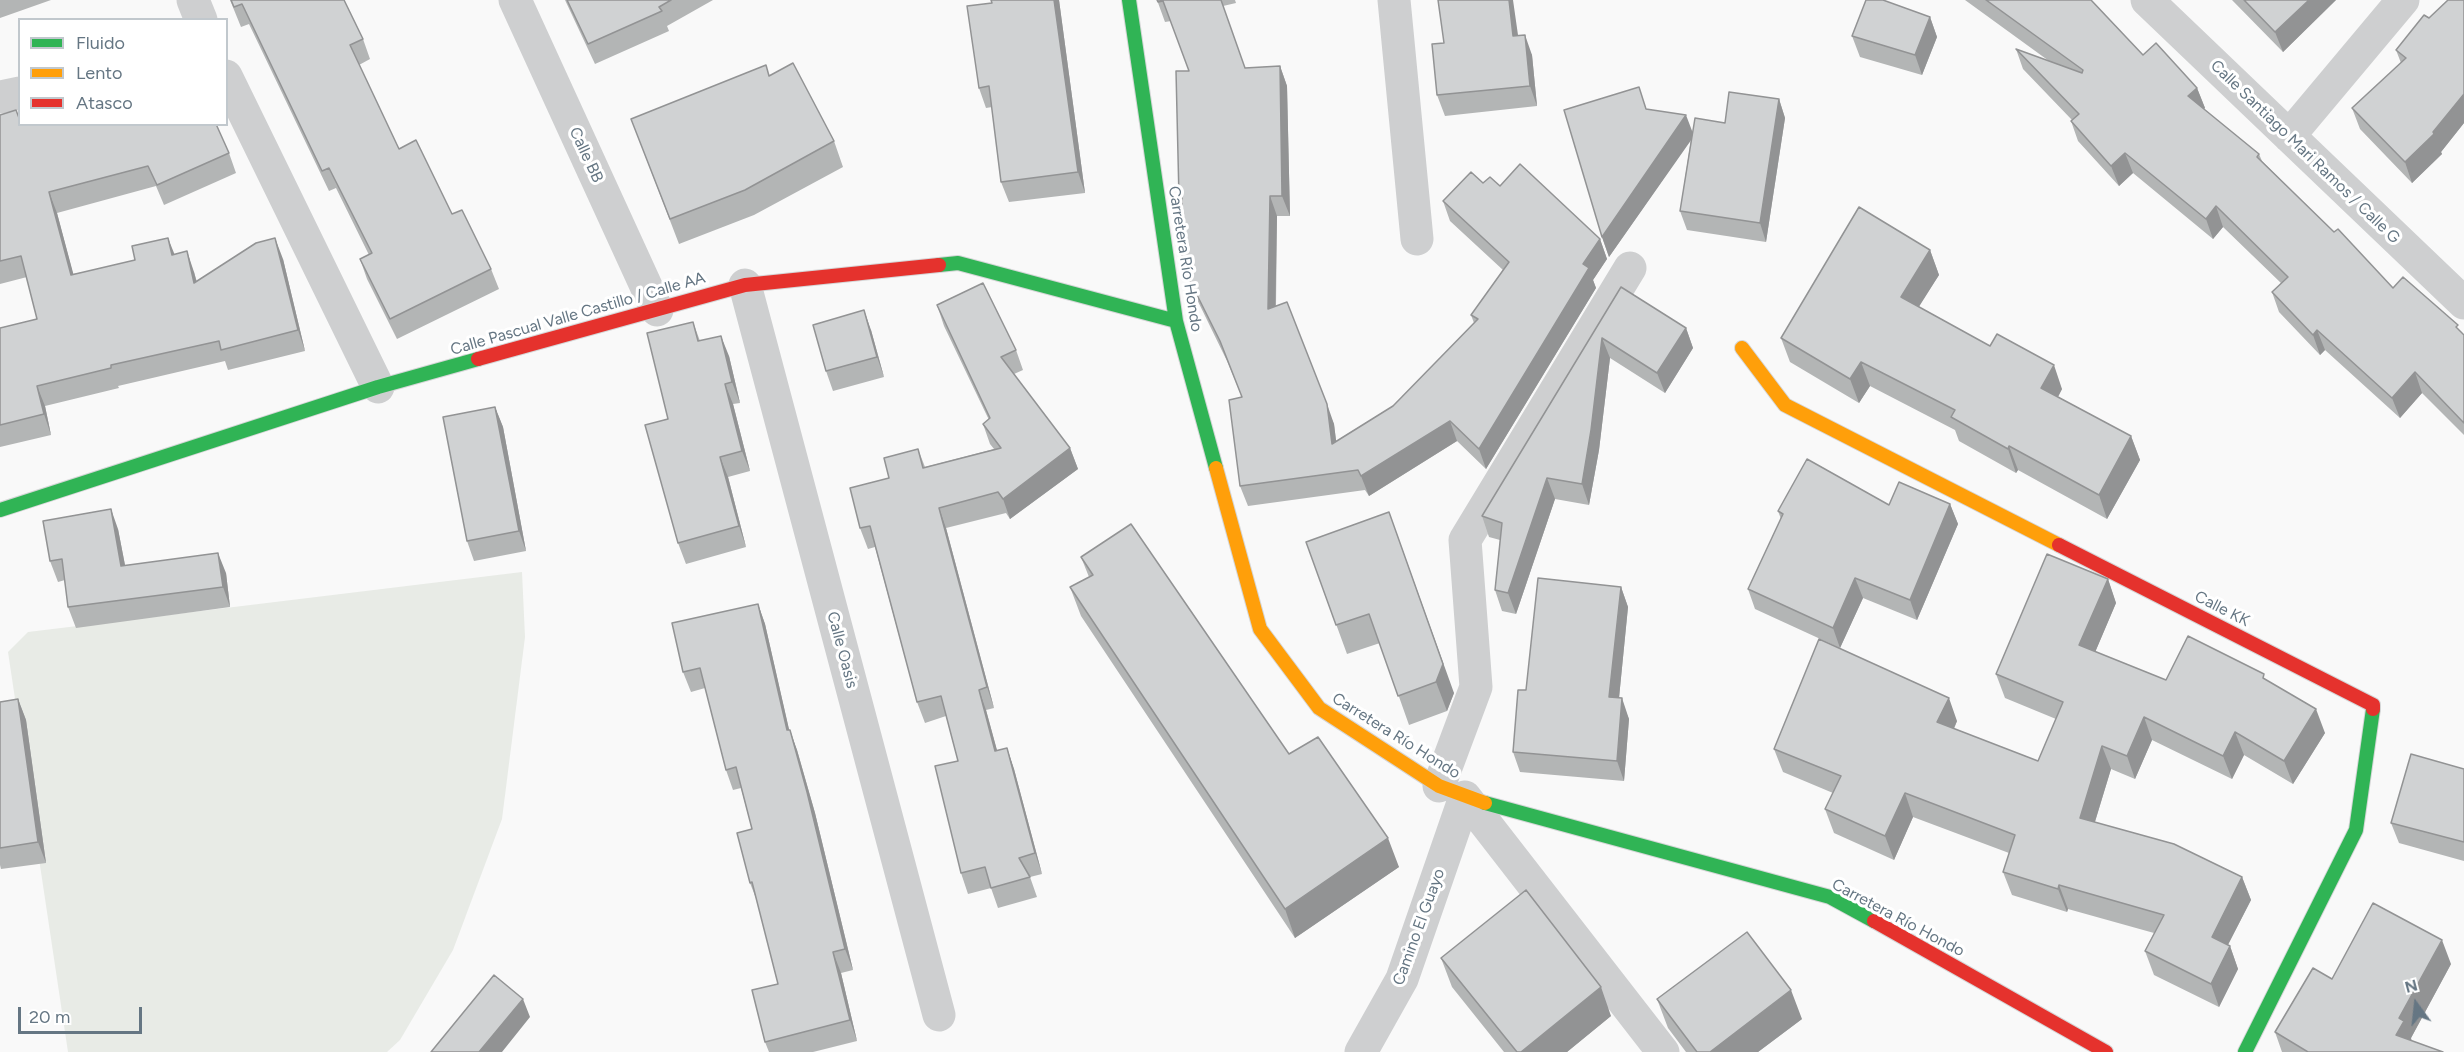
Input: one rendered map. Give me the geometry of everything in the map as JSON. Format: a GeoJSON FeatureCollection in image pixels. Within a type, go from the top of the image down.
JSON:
{"type":"FeatureCollection","features":[{"type":"Feature","properties":{"kind":"street"},"geometry":{"type":"LineString","coordinates":[[193,0],[200,18]]}},
{"type":"Feature","properties":{"kind":"street","name":"Calle BB"},"geometry":{"type":"LineString","coordinates":[[515,0],[657,310]]}},
{"type":"Feature","properties":{"kind":"street","name":"Carretera Río Hondo"},"geometry":{"type":"LineString","coordinates":[[1129,0],[1176,321],[1260,629],[1319,708],[1452,792],[1830,897],[2106,1052]]}},
{"type":"Feature","properties":{"kind":"street"},"geometry":{"type":"LineString","coordinates":[[1394,0],[1417,239]]}},
{"type":"Feature","properties":{"kind":"street","name":"Calle Santiago Mari Ramos / Calle G"},"geometry":{"type":"LineString","coordinates":[[2147,0],[2464,303]]}},
{"type":"Feature","properties":{"kind":"street"},"geometry":{"type":"LineString","coordinates":[[2289,136],[2403,0]]}},
{"type":"Feature","properties":{"kind":"street"},"geometry":{"type":"LineString","coordinates":[[228,80],[378,387]]}},
{"type":"Feature","properties":{"kind":"street"},"geometry":{"type":"LineString","coordinates":[[0,97],[18,93]]}},
{"type":"Feature","properties":{"kind":"street","name":"Calle Pascual Valle Castillo / Calle AA"},"geometry":{"type":"LineString","coordinates":[[0,510],[378,387],[745,285],[958,262],[1176,321]]}},
{"type":"Feature","properties":{"kind":"street","name":"Camino El Guayo"},"geometry":{"type":"LineString","coordinates":[[1361,1052],[1402,979],[1452,792],[1476,687],[1465,540],[1630,268]]}},
{"type":"Feature","properties":{"kind":"street","name":"Calle Oasis"},"geometry":{"type":"LineString","coordinates":[[745,285],[939,1015]]}},
{"type":"Feature","properties":{"kind":"street","name":"Calle KK"},"geometry":{"type":"LineString","coordinates":[[1742,348],[1785,405],[2373,705],[2356,830],[2245,1052]]}},
{"type":"Feature","properties":{"kind":"street"},"geometry":{"type":"LineString","coordinates":[[1452,792],[1664,1052]]}},
{"type":"Feature","properties":{"kind":"shaded area"},"geometry":{"type":"Polygon","coordinates":[[[522,572],[525,637],[502,819],[453,950],[400,1040],[387,1052],[68,1052],[8,652],[28,632],[522,572]]]}},
{"type":"Feature","properties":{"kind":"building"},"geometry":{"type":"Polygon","coordinates":[[[231,0],[344,0],[363,39],[350,45],[399,149],[416,140],[452,214],[462,210],[491,269],[390,319],[360,259],[372,253],[329,168],[322,171],[242,4],[234,7],[231,0]]]}},
{"type":"Feature","properties":{"kind":"building"},"geometry":{"type":"Polygon","coordinates":[[[567,0],[671,0],[659,7],[662,11],[588,44],[567,0]]]}},
{"type":"Feature","properties":{"kind":"building"},"geometry":{"type":"Polygon","coordinates":[[[991,0],[1054,0],[1078,172],[1001,182],[989,86],[979,88],[967,6],[992,3],[991,0]]]}},
{"type":"Feature","properties":{"kind":"building"},"geometry":{"type":"Polygon","coordinates":[[[1157,0],[1221,0],[1245,68],[1280,66],[1282,196],[1270,196],[1268,309],[1287,302],[1327,404],[1332,444],[1393,406],[1478,319],[1471,315],[1509,262],[1443,201],[1471,172],[1483,183],[1490,177],[1500,186],[1520,164],[1600,239],[1583,264],[1589,268],[1479,449],[1450,421],[1361,476],[1358,470],[1240,486],[1229,400],[1242,397],[1220,341],[1182,265],[1182,198],[1179,198],[1176,71],[1189,71],[1163,1],[1158,2],[1157,0]]]}},
{"type":"Feature","properties":{"kind":"building"},"geometry":{"type":"Polygon","coordinates":[[[1438,0],[1509,0],[1513,36],[1525,35],[1530,86],[1437,95],[1432,44],[1444,43],[1438,0]]]}},
{"type":"Feature","properties":{"kind":"building"},"geometry":{"type":"Polygon","coordinates":[[[1866,0],[1883,0],[1930,17],[1915,55],[1852,36],[1866,0]]]}},
{"type":"Feature","properties":{"kind":"building"},"geometry":{"type":"Polygon","coordinates":[[[1986,0],[2091,0],[2143,55],[2156,43],[2197,88],[2188,96],[2259,154],[2257,157],[2334,232],[2338,229],[2393,288],[2403,277],[2458,325],[2456,327],[2464,335],[2464,423],[2415,372],[2392,398],[2317,330],[2313,335],[2272,292],[2288,277],[2216,206],[2206,219],[2125,153],[2111,166],[2071,121],[2079,114],[2016,49],[2082,73],[2083,70],[1986,0]]]}},
{"type":"Feature","properties":{"kind":"building"},"geometry":{"type":"Polygon","coordinates":[[[2244,0],[2309,0],[2275,32],[2244,0]]]}},
{"type":"Feature","properties":{"kind":"building"},"geometry":{"type":"Polygon","coordinates":[[[2448,0],[2464,0],[2464,94],[2433,132],[2434,134],[2405,162],[2352,108],[2406,58],[2396,50],[2424,15],[2429,18],[2448,0]]]}},
{"type":"Feature","properties":{"kind":"building"},"geometry":{"type":"Polygon","coordinates":[[[793,63],[834,141],[745,190],[670,219],[631,119],[766,65],[769,76],[793,63]]]}},
{"type":"Feature","properties":{"kind":"building"},"geometry":{"type":"Polygon","coordinates":[[[1639,87],[1646,109],[1686,115],[1602,237],[1564,110],[1639,87]]]}},
{"type":"Feature","properties":{"kind":"building"},"geometry":{"type":"Polygon","coordinates":[[[1729,92],[1779,99],[1760,223],[1680,211],[1695,118],[1725,123],[1729,92]]]}},
{"type":"Feature","properties":{"kind":"building"},"geometry":{"type":"Polygon","coordinates":[[[16,110],[18,126],[217,126],[229,153],[157,185],[148,166],[49,192],[71,275],[135,260],[132,246],[168,238],[172,255],[187,251],[194,283],[256,243],[275,238],[298,330],[221,350],[219,341],[111,365],[111,368],[37,386],[44,414],[0,425],[0,328],[37,319],[21,256],[0,261],[0,115],[16,110]]]}},
{"type":"Feature","properties":{"kind":"building"},"geometry":{"type":"Polygon","coordinates":[[[1859,207],[1930,250],[1901,297],[1990,346],[1997,334],[2054,365],[2041,388],[2131,436],[2099,495],[2009,446],[2008,449],[1951,417],[1955,410],[1861,362],[1850,379],[1781,338],[1859,207]]]}},
{"type":"Feature","properties":{"kind":"building"},"geometry":{"type":"Polygon","coordinates":[[[983,283],[1016,350],[1001,357],[1070,448],[1003,499],[998,492],[939,508],[987,687],[979,690],[995,751],[1007,748],[1035,853],[1019,858],[1030,877],[991,888],[985,867],[961,873],[935,766],[958,761],[941,696],[917,702],[870,526],[860,528],[850,488],[889,478],[884,458],[918,449],[923,468],[1001,448],[983,424],[990,418],[937,305],[983,283]]]}},
{"type":"Feature","properties":{"kind":"building"},"geometry":{"type":"Polygon","coordinates":[[[1621,287],[1686,328],[1657,373],[1602,338],[1582,484],[1547,478],[1508,593],[1495,590],[1502,523],[1482,516],[1621,287]]]}},
{"type":"Feature","properties":{"kind":"building"},"geometry":{"type":"Polygon","coordinates":[[[864,310],[877,357],[826,371],[813,325],[864,310]]]}},
{"type":"Feature","properties":{"kind":"building"},"geometry":{"type":"Polygon","coordinates":[[[693,322],[698,341],[721,336],[732,382],[725,384],[742,451],[720,457],[739,526],[678,543],[645,425],[668,419],[647,333],[693,322]]]}},
{"type":"Feature","properties":{"kind":"building"},"geometry":{"type":"Polygon","coordinates":[[[495,407],[519,531],[467,541],[443,417],[495,407]]]}},
{"type":"Feature","properties":{"kind":"building"},"geometry":{"type":"Polygon","coordinates":[[[1807,459],[1889,505],[1899,482],[1950,504],[1910,600],[1855,578],[1833,628],[1748,589],[1783,514],[1778,511],[1807,459]]]}},
{"type":"Feature","properties":{"kind":"building"},"geometry":{"type":"Polygon","coordinates":[[[111,509],[121,566],[218,553],[223,587],[68,607],[62,559],[50,561],[43,521],[111,509]]]}},
{"type":"Feature","properties":{"kind":"building"},"geometry":{"type":"Polygon","coordinates":[[[1389,512],[1443,664],[1436,682],[1398,696],[1369,614],[1336,625],[1306,542],[1389,512]]]}},
{"type":"Feature","properties":{"kind":"building"},"geometry":{"type":"Polygon","coordinates":[[[1131,524],[1289,754],[1318,737],[1388,838],[1285,909],[1070,587],[1093,575],[1081,557],[1131,524]]]}},
{"type":"Feature","properties":{"kind":"building"},"geometry":{"type":"Polygon","coordinates":[[[2047,554],[2108,579],[2079,645],[2166,680],[2188,636],[2264,674],[2263,678],[2316,709],[2284,761],[2235,732],[2223,756],[2144,717],[2127,756],[2102,746],[2080,818],[2174,844],[2242,877],[2212,937],[2230,946],[2211,984],[2145,951],[2164,915],[2059,885],[2058,889],[2003,872],[2015,835],[1905,793],[1885,836],[1825,809],[1841,776],[1774,749],[1819,639],[1949,698],[1937,722],[2038,761],[2063,702],[1996,674],[2047,554]]]}},
{"type":"Feature","properties":{"kind":"building"},"geometry":{"type":"Polygon","coordinates":[[[1538,578],[1621,587],[1609,697],[1622,698],[1617,761],[1513,752],[1518,690],[1526,690],[1538,578]]]}},
{"type":"Feature","properties":{"kind":"building"},"geometry":{"type":"Polygon","coordinates":[[[758,604],[787,730],[790,730],[807,792],[845,949],[833,952],[850,1020],[765,1042],[752,990],[778,984],[737,833],[752,829],[736,767],[726,770],[700,668],[683,672],[672,623],[758,604]]]}},
{"type":"Feature","properties":{"kind":"building"},"geometry":{"type":"Polygon","coordinates":[[[18,699],[38,842],[0,848],[0,702],[18,699]]]}},
{"type":"Feature","properties":{"kind":"building"},"geometry":{"type":"Polygon","coordinates":[[[2411,754],[2464,769],[2464,842],[2391,823],[2411,754]]]}},
{"type":"Feature","properties":{"kind":"building"},"geometry":{"type":"Polygon","coordinates":[[[1526,890],[1601,987],[1521,1052],[1517,1052],[1441,958],[1526,890]]]}},
{"type":"Feature","properties":{"kind":"building"},"geometry":{"type":"Polygon","coordinates":[[[2373,903],[2442,940],[2399,1018],[2404,1021],[2396,1035],[2443,1052],[2308,1052],[2275,1032],[2313,968],[2332,979],[2373,903]]]}},
{"type":"Feature","properties":{"kind":"building"},"geometry":{"type":"Polygon","coordinates":[[[1747,932],[1791,990],[1710,1052],[1697,1052],[1657,999],[1747,932]]]}},
{"type":"Feature","properties":{"kind":"building"},"geometry":{"type":"Polygon","coordinates":[[[494,975],[523,999],[479,1052],[431,1052],[494,975]]]}},
{"type":"Feature","properties":{"kind":"traffic: fast"},"geometry":{"type":"LineString","coordinates":[[1129,0],[1176,321],[1216,468]]}},
{"type":"Feature","properties":{"kind":"traffic: fast"},"geometry":{"type":"LineString","coordinates":[[939,265],[958,263],[1176,321]]}},
{"type":"Feature","properties":{"kind":"traffic: fast"},"geometry":{"type":"LineString","coordinates":[[0,510],[378,387],[478,359]]}},
{"type":"Feature","properties":{"kind":"traffic: fast"},"geometry":{"type":"LineString","coordinates":[[2245,1052],[2356,830],[2373,709]]}},
{"type":"Feature","properties":{"kind":"traffic: fast"},"geometry":{"type":"LineString","coordinates":[[1485,803],[1830,897],[1874,921]]}},
{"type":"Feature","properties":{"kind":"traffic: slow"},"geometry":{"type":"LineString","coordinates":[[1742,348],[1785,405],[2059,545]]}},
{"type":"Feature","properties":{"kind":"traffic: slow"},"geometry":{"type":"LineString","coordinates":[[1216,468],[1260,629],[1319,708],[1439,786],[1485,803]]}},
{"type":"Feature","properties":{"kind":"traffic: jam"},"geometry":{"type":"LineString","coordinates":[[478,359],[745,285],[939,265]]}},
{"type":"Feature","properties":{"kind":"traffic: jam"},"geometry":{"type":"LineString","coordinates":[[2059,545],[2373,705],[2373,709]]}},
{"type":"Feature","properties":{"kind":"traffic: jam"},"geometry":{"type":"LineString","coordinates":[[1874,921],[2106,1052]]}}]}
